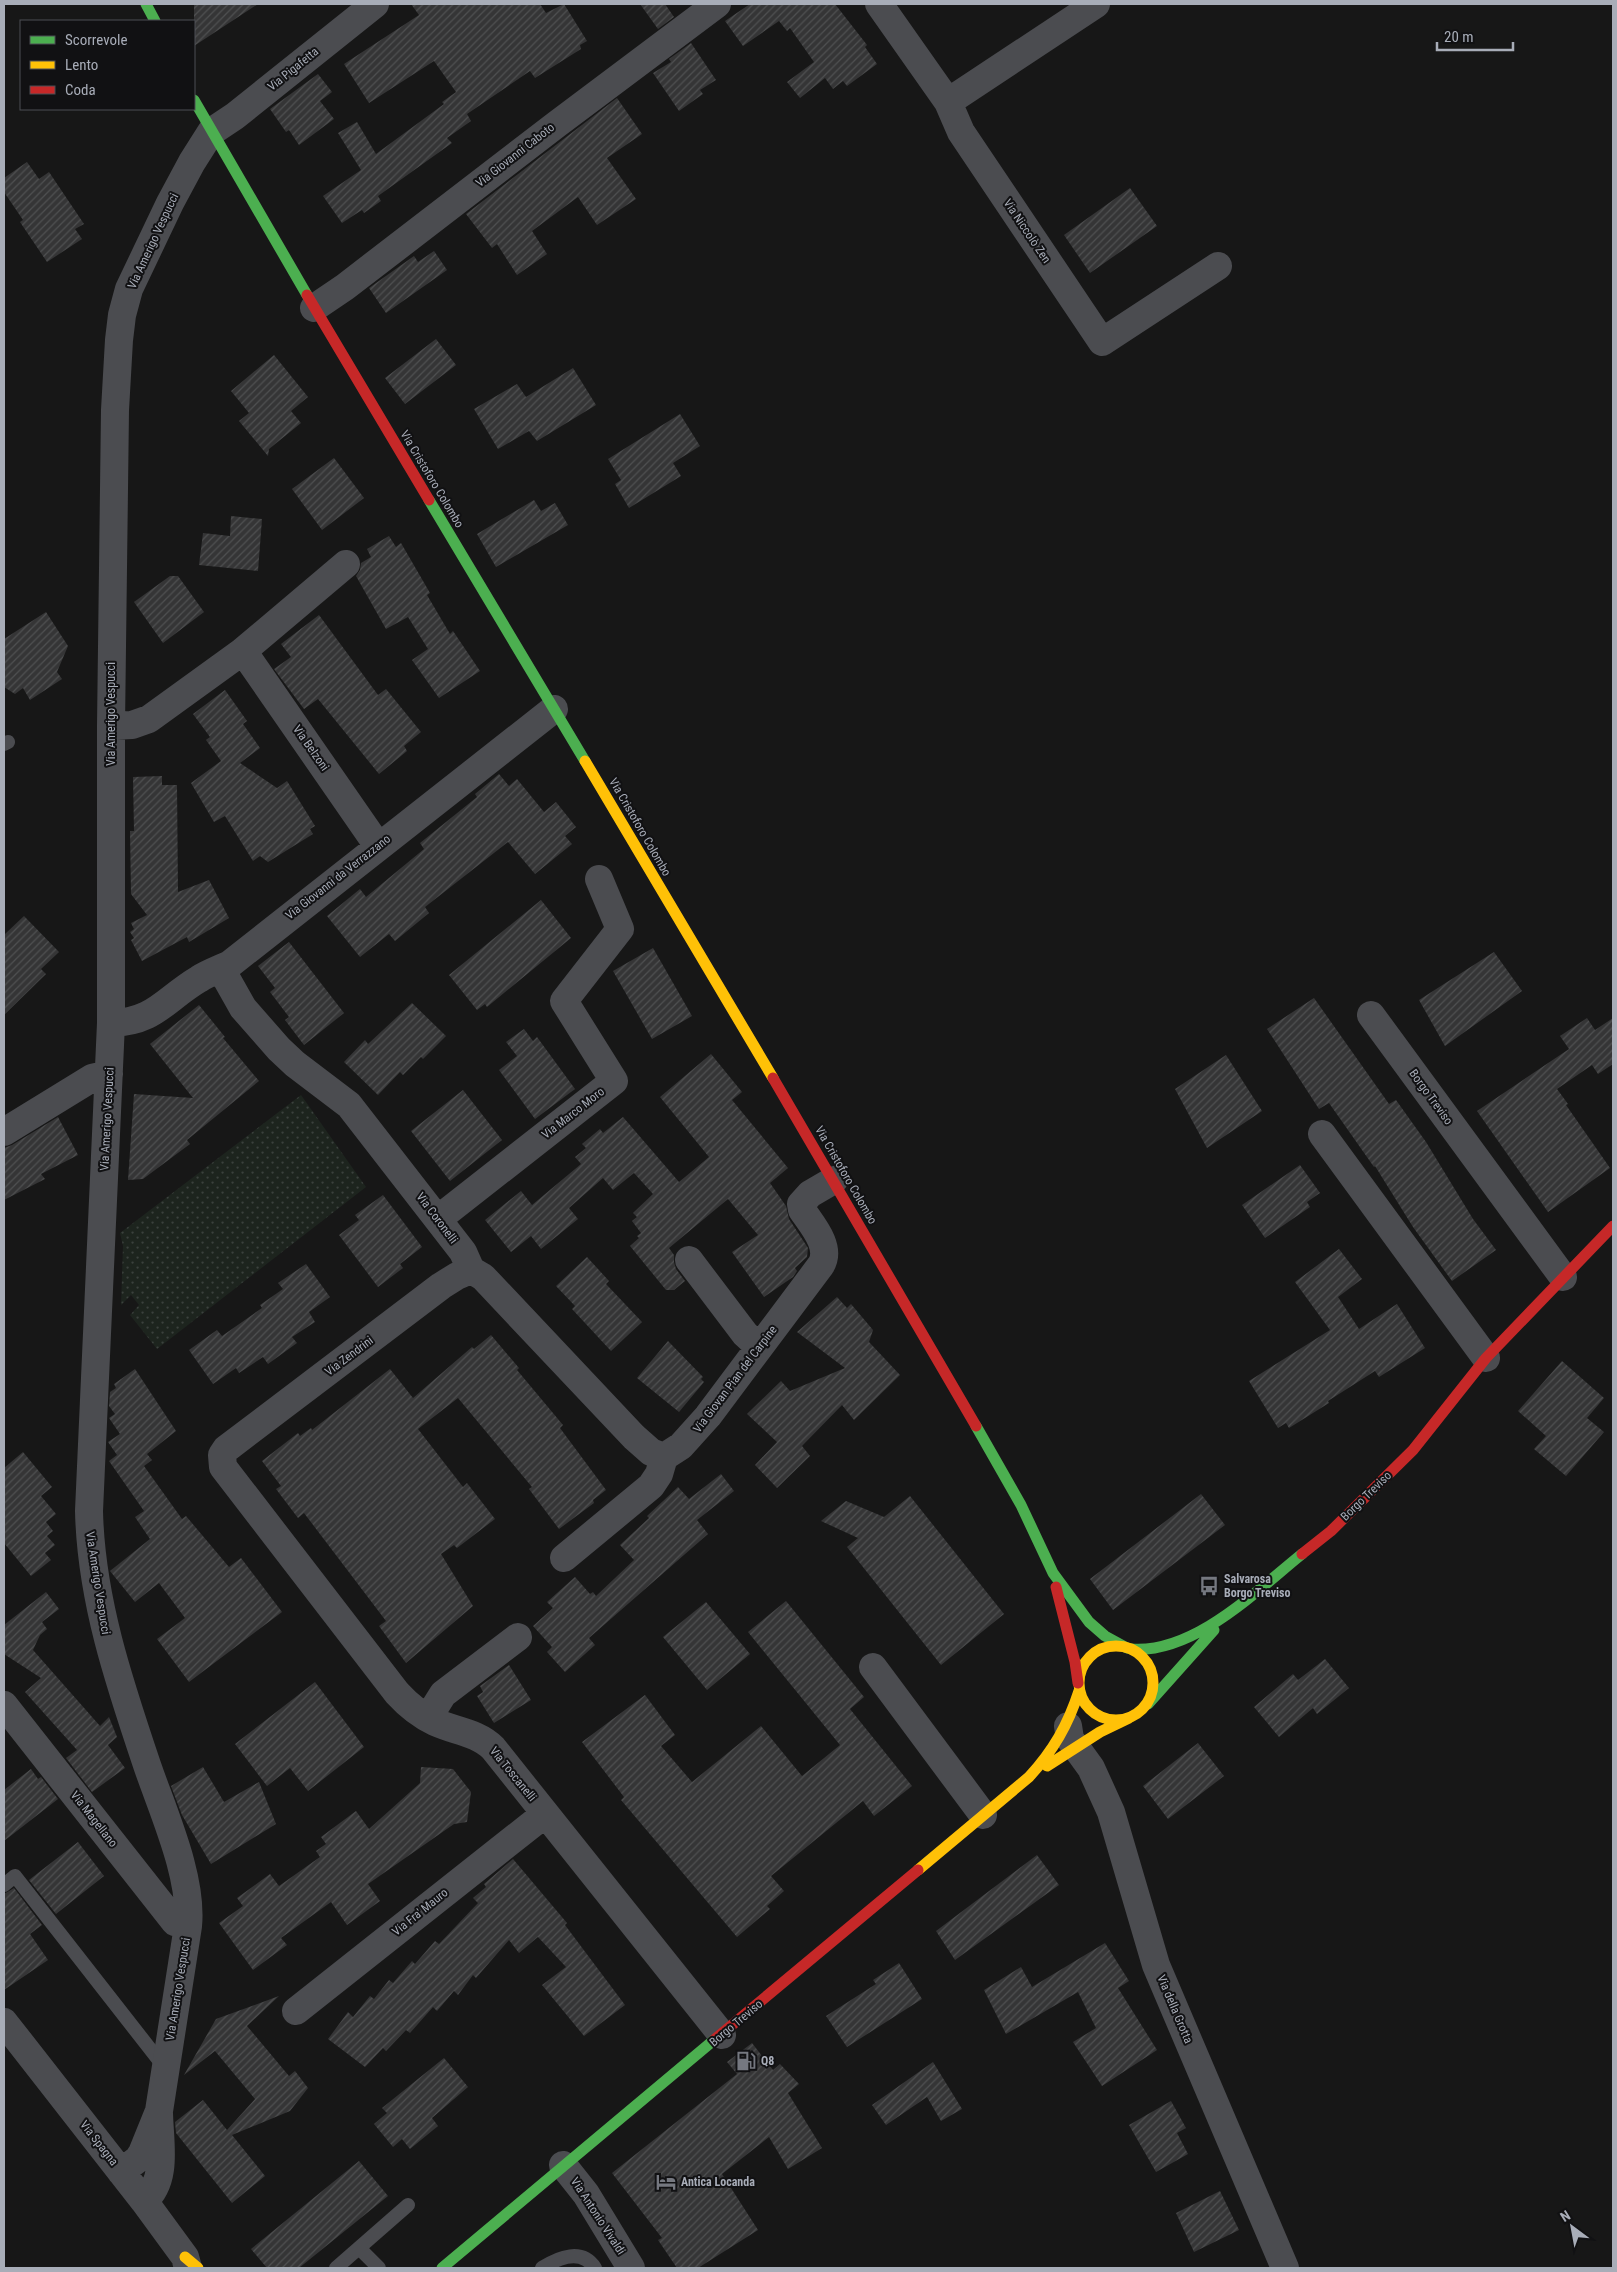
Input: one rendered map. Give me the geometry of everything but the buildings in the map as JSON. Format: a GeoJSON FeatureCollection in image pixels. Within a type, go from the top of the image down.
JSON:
{"type":"FeatureCollection","features":[{"type":"Feature","properties":{"kind":"street"},"geometry":{"type":"LineString","coordinates":[[146,4],[154,20]]}},
{"type":"Feature","properties":{"kind":"street","name":"Via Pigafetta"},"geometry":{"type":"LineString","coordinates":[[211,132],[235,116],[375,4]]}},
{"type":"Feature","properties":{"kind":"street","name":"Via Giovanni Caboto"},"geometry":{"type":"LineString","coordinates":[[314,308],[376,264],[557,124],[717,4]]}},
{"type":"Feature","properties":{"kind":"street","name":"Via Niccolò Zen"},"geometry":{"type":"LineString","coordinates":[[878,4],[948,102],[961,132],[1102,342],[1218,266]]}},
{"type":"Feature","properties":{"kind":"street"},"geometry":{"type":"LineString","coordinates":[[948,102],[1096,4]]}},
{"type":"Feature","properties":{"kind":"street","name":"Via Cristoforo Colombo"},"geometry":{"type":"LineString","coordinates":[[195,102],[314,308],[834,1180],[995,1458],[1053,1573],[1089,1622],[1105,1636],[1129,1649]]}},
{"type":"Feature","properties":{"kind":"street","name":"Via Amerigo Vespucci"},"geometry":{"type":"LineString","coordinates":[[159,2111],[188,1926],[189,1905],[184,1878],[108,1645],[91,1547],[90,1467],[111,1022],[110,726],[115,410],[122,315],[130,289],[145,253],[192,162],[211,132]]}},
{"type":"Feature","properties":{"kind":"street"},"geometry":{"type":"LineString","coordinates":[[110,726],[132,725],[149,719],[243,651],[346,564]]}},
{"type":"Feature","properties":{"kind":"street","name":"Via Belzoni"},"geometry":{"type":"LineString","coordinates":[[243,651],[378,846]]}},
{"type":"Feature","properties":{"kind":"street","name":"Via Giovanni da Verrazzano"},"geometry":{"type":"LineString","coordinates":[[111,1022],[130,1022],[150,1015],[199,978],[221,969],[236,960],[378,846],[554,709]]}},
{"type":"Feature","properties":{"kind":"street","name":"Via Marco Moro"},"geometry":{"type":"LineString","coordinates":[[438,1219],[614,1081],[564,1001],[620,929],[599,879]]}},
{"type":"Feature","properties":{"kind":"street","name":"Via Coronelli"},"geometry":{"type":"LineString","coordinates":[[221,969],[243,1008],[265,1034],[295,1064],[349,1104],[463,1252],[472,1270],[483,1278],[634,1437],[651,1452],[664,1458]]}},
{"type":"Feature","properties":{"kind":"street","name":"Borgo Treviso"},"geometry":{"type":"LineString","coordinates":[[1371,1014],[1563,1277]]}},
{"type":"Feature","properties":{"kind":"street"},"geometry":{"type":"LineString","coordinates":[[4,1132],[92,1078],[109,1074]]}},
{"type":"Feature","properties":{"kind":"street"},"geometry":{"type":"LineString","coordinates":[[1322,1134],[1486,1358]]}},
{"type":"Feature","properties":{"kind":"street","name":"Via Giovan Pian del Carpine"},"geometry":{"type":"LineString","coordinates":[[664,1458],[676,1451],[692,1436],[824,1260],[824,1247],[802,1210],[801,1204],[810,1194],[834,1180]]}},
{"type":"Feature","properties":{"kind":"street","name":"Borgo Treviso"},"geometry":{"type":"LineString","coordinates":[[1147,1705],[1227,1616],[1331,1530],[1413,1450],[1486,1358],[1613,1226]]}},
{"type":"Feature","properties":{"kind":"street"},"geometry":{"type":"LineString","coordinates":[[689,1260],[745,1334],[760,1347]]}},
{"type":"Feature","properties":{"kind":"street","name":"Via Zendrini"},"geometry":{"type":"LineString","coordinates":[[229,1446],[442,1286],[462,1273],[472,1270]]}},
{"type":"Feature","properties":{"kind":"street","name":"Via Toscanelli"},"geometry":{"type":"LineString","coordinates":[[229,1446],[222,1458],[225,1470],[230,1478],[397,1693],[412,1708],[428,1718],[476,1736],[488,1743],[722,2035]]}},
{"type":"Feature","properties":{"kind":"street"},"geometry":{"type":"LineString","coordinates":[[564,1558],[651,1486],[658,1477],[664,1458]]}},
{"type":"Feature","properties":{"kind":"street","name":"Via Cristoforo Colombo"},"geometry":{"type":"LineString","coordinates":[[1053,1573],[1075,1662],[1078,1687]]}},
{"type":"Feature","properties":{"kind":"street","name":"Borgo Treviso"},"geometry":{"type":"LineString","coordinates":[[1129,1649],[1144,1650],[1168,1646],[1227,1616]]}},
{"type":"Feature","properties":{"kind":"street"},"geometry":{"type":"LineString","coordinates":[[428,1718],[443,1694],[518,1637]]}},
{"type":"Feature","properties":{"kind":"street"},"geometry":{"type":"LineString","coordinates":[[1109,1646],[1129,1649],[1146,1660],[1154,1676],[1154,1691],[1147,1705],[1129,1718],[1110,1720],[1094,1714],[1086,1706],[1078,1687],[1081,1670],[1087,1659],[1097,1651],[1109,1646]]}},
{"type":"Feature","properties":{"kind":"street"},"geometry":{"type":"LineString","coordinates":[[873,1667],[923,1720],[983,1815]]}},
{"type":"Feature","properties":{"kind":"street","name":"Borgo Treviso"},"geometry":{"type":"LineString","coordinates":[[442,2268],[1029,1777],[1072,1736],[1078,1687]]}},
{"type":"Feature","properties":{"kind":"street","name":"Via Magellano"},"geometry":{"type":"LineString","coordinates":[[4,1705],[175,1922],[188,1926]]}},
{"type":"Feature","properties":{"kind":"street","name":"Borgo Treviso"},"geometry":{"type":"LineString","coordinates":[[1029,1777],[1072,1736],[1100,1732],[1129,1718]]}},
{"type":"Feature","properties":{"kind":"street","name":"Via della Grotta"},"geometry":{"type":"LineString","coordinates":[[1072,1736],[1091,1768],[1111,1812],[1156,1965],[1285,2268]]}},
{"type":"Feature","properties":{"kind":"street","name":"Via Fra' Mauro"},"geometry":{"type":"LineString","coordinates":[[296,2011],[545,1814]]}},
{"type":"Feature","properties":{"kind":"street","name":"Via Spagna"},"geometry":{"type":"LineString","coordinates":[[4,2022],[144,2201],[190,2265]]}},
{"type":"Feature","properties":{"kind":"street"},"geometry":{"type":"LineString","coordinates":[[121,2172],[138,2159],[142,2153],[159,2111]]}},
{"type":"Feature","properties":{"kind":"street"},"geometry":{"type":"LineString","coordinates":[[144,2201],[154,2192],[161,2164],[159,2111]]}},
{"type":"Feature","properties":{"kind":"street","name":"Via Antonio Vivaldi"},"geometry":{"type":"LineString","coordinates":[[563,2165],[586,2194],[631,2268]]}},
{"type":"Feature","properties":{"kind":"lane"},"geometry":{"type":"LineString","coordinates":[[4,1885],[15,1876],[166,2069]]}},
{"type":"Feature","properties":{"kind":"lane"},"geometry":{"type":"LineString","coordinates":[[336,2268],[360,2249],[408,2205]]}},
{"type":"Feature","properties":{"kind":"lane"},"geometry":{"type":"LineString","coordinates":[[360,2249],[379,2268]]}},
{"type":"Feature","properties":{"kind":"lane"},"geometry":{"type":"LineString","coordinates":[[542,2268],[554,2260],[581,2255],[589,2259],[595,2268]]}},
{"type":"Feature","properties":{"kind":"shaded area"},"geometry":{"type":"Polygon","coordinates":[[[301,1095],[366,1187],[157,1349],[130,1315],[139,1305],[131,1295],[121,1305],[123,1246],[120,1233],[301,1095]]]}},
{"type":"Feature","properties":{"kind":"traffic: fast"},"geometry":{"type":"LineString","coordinates":[[146,4],[154,20]]}},
{"type":"Feature","properties":{"kind":"traffic: fast"},"geometry":{"type":"LineString","coordinates":[[195,102],[307,295]]}},
{"type":"Feature","properties":{"kind":"traffic: fast"},"geometry":{"type":"LineString","coordinates":[[429,500],[585,761]]}},
{"type":"Feature","properties":{"kind":"traffic: fast"},"geometry":{"type":"LineString","coordinates":[[976,1426],[1021,1505],[1053,1573],[1089,1622],[1105,1636],[1127,1648]]}},
{"type":"Feature","properties":{"kind":"traffic: fast"},"geometry":{"type":"LineString","coordinates":[[1131,1649],[1155,1648],[1201,1631],[1244,1602],[1302,1554]]}},
{"type":"Feature","properties":{"kind":"traffic: fast"},"geometry":{"type":"LineString","coordinates":[[1148,1704],[1214,1630]]}},
{"type":"Feature","properties":{"kind":"traffic: fast"},"geometry":{"type":"LineString","coordinates":[[442,2268],[714,2040]]}},
{"type":"Feature","properties":{"kind":"traffic: slow"},"geometry":{"type":"LineString","coordinates":[[585,761],[773,1078]]}},
{"type":"Feature","properties":{"kind":"traffic: slow"},"geometry":{"type":"LineString","coordinates":[[1123,1646],[1143,1656],[1151,1669],[1153,1683],[1151,1697],[1143,1710],[1130,1718],[1109,1720],[1089,1710],[1081,1697],[1079,1676],[1089,1656],[1102,1648],[1123,1646]]}},
{"type":"Feature","properties":{"kind":"traffic: slow"},"geometry":{"type":"LineString","coordinates":[[918,1870],[1029,1777],[1059,1737],[1079,1691]]}},
{"type":"Feature","properties":{"kind":"traffic: slow"},"geometry":{"type":"LineString","coordinates":[[1047,1766],[1100,1732],[1129,1718]]}},
{"type":"Feature","properties":{"kind":"traffic: slow"},"geometry":{"type":"LineString","coordinates":[[185,2257],[198,2268]]}},
{"type":"Feature","properties":{"kind":"traffic: jam"},"geometry":{"type":"LineString","coordinates":[[307,295],[429,500]]}},
{"type":"Feature","properties":{"kind":"traffic: jam"},"geometry":{"type":"LineString","coordinates":[[773,1078],[976,1426]]}},
{"type":"Feature","properties":{"kind":"traffic: jam"},"geometry":{"type":"LineString","coordinates":[[1302,1554],[1331,1531],[1413,1450],[1486,1358],[1613,1226]]}},
{"type":"Feature","properties":{"kind":"traffic: jam"},"geometry":{"type":"LineString","coordinates":[[1056,1587],[1075,1662],[1078,1683]]}},
{"type":"Feature","properties":{"kind":"traffic: jam"},"geometry":{"type":"LineString","coordinates":[[714,2040],[918,1870]]}},
{"type":"Feature","properties":{"kind":"place","name":"Salvarosa Borgo Treviso"},"geometry":{"type":"Point","coordinates":[1209,1586]}},
{"type":"Feature","properties":{"kind":"place","name":"Q8"},"geometry":{"type":"Point","coordinates":[746,2061]}},
{"type":"Feature","properties":{"kind":"place","name":"Antica Locanda"},"geometry":{"type":"Point","coordinates":[666,2182]}}]}
